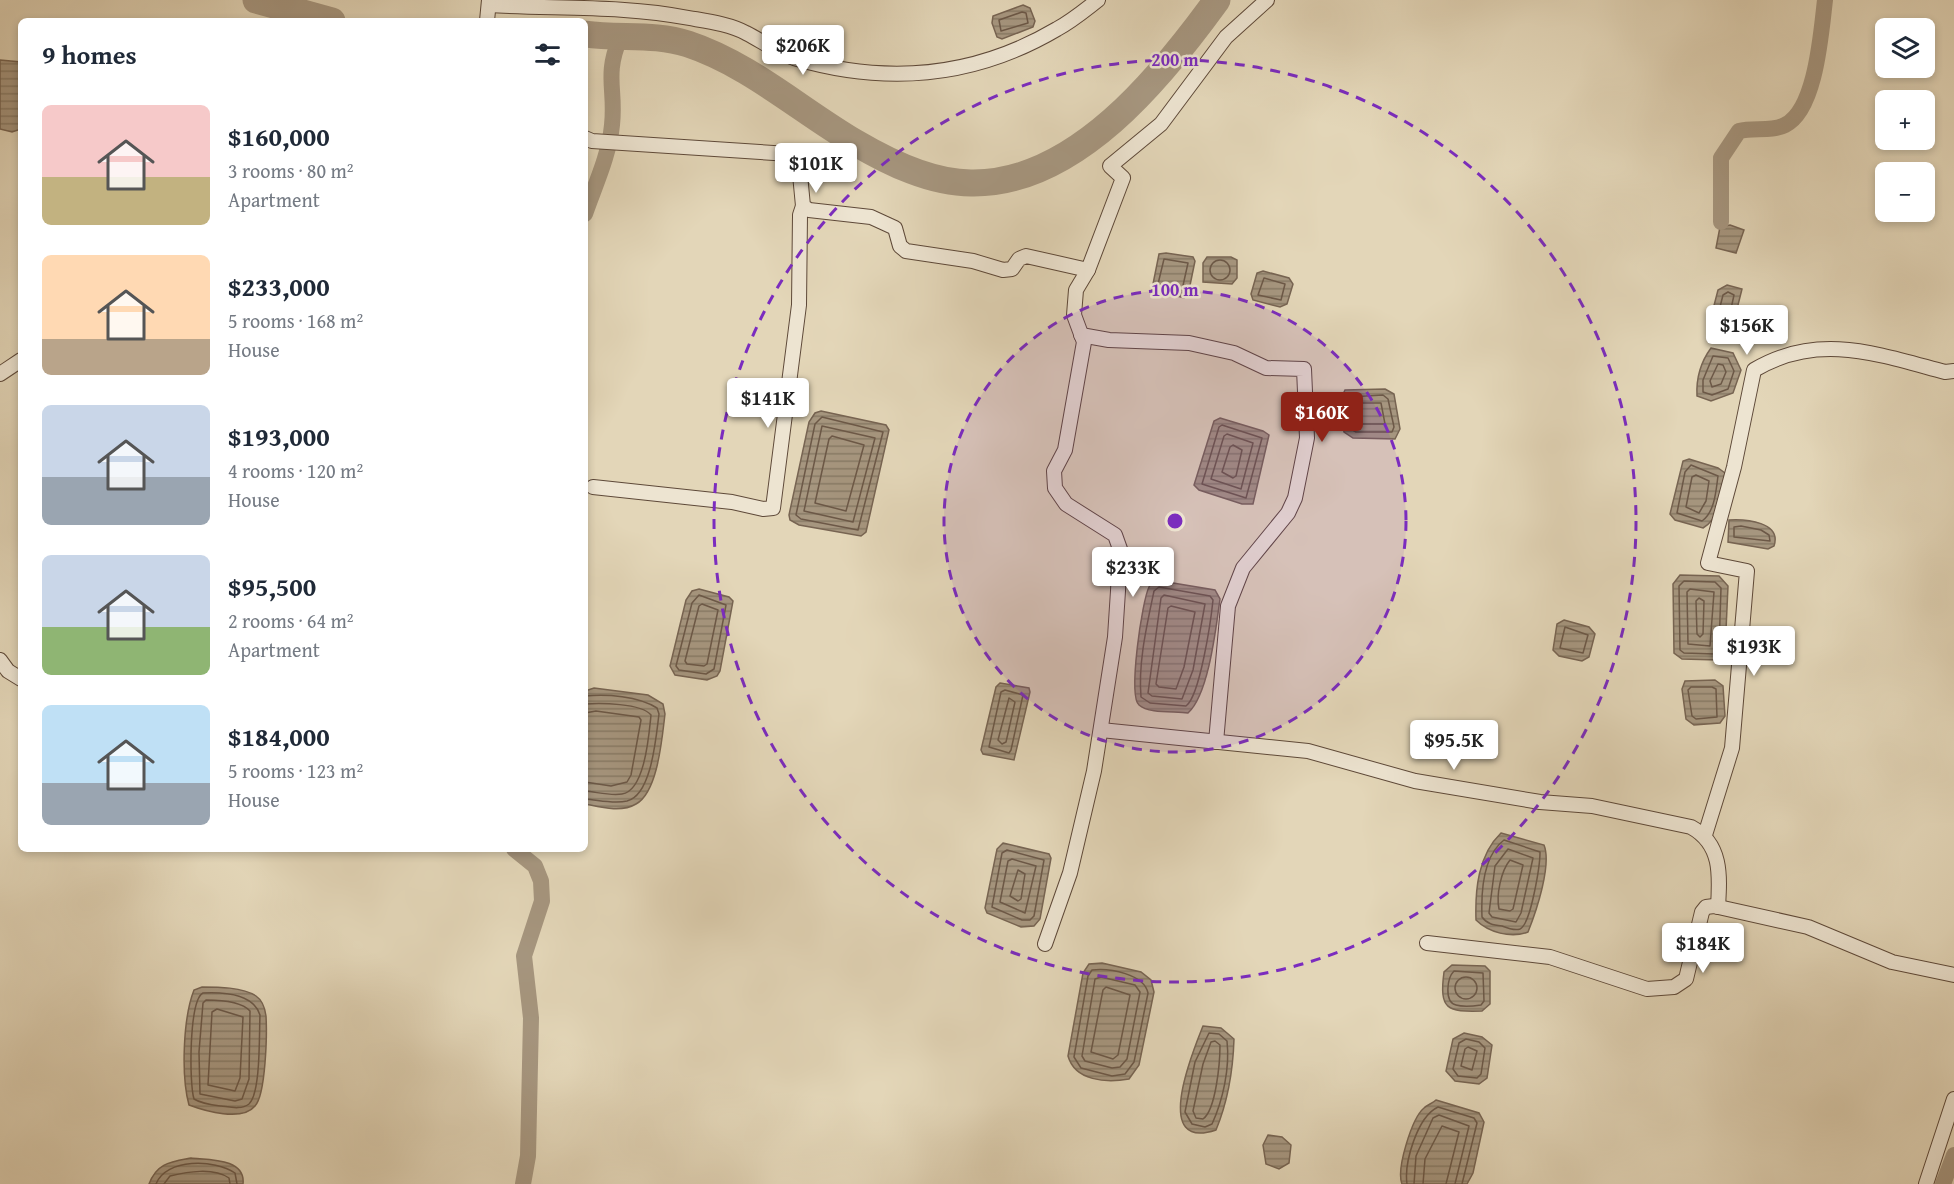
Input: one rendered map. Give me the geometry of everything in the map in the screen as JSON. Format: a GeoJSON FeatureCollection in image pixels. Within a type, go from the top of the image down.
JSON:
{"type":"FeatureCollection","features":[{"type":"Feature","properties":{"kind":"street"},"geometry":{"type":"LineString","coordinates":[[487,18],[489,2],[635,11],[688,18],[744,32],[765,45],[793,57],[880,75],[930,73],[984,62],[1058,29],[1098,0]]}},
{"type":"Feature","properties":{"kind":"street"},"geometry":{"type":"LineString","coordinates":[[1045,944],[1070,873],[1101,730],[1115,637],[1120,549],[1115,535],[1066,504],[1055,488],[1054,471],[1065,450],[1084,342],[1074,315],[1076,290],[1088,270],[1123,178],[1110,166],[1161,124],[1226,37],[1267,0]]}},
{"type":"Feature","properties":{"kind":"street"},"geometry":{"type":"LineString","coordinates":[[589,139],[789,154],[799,164],[803,206],[800,215],[799,305],[773,508],[763,509],[732,502],[593,488]]}},
{"type":"Feature","properties":{"kind":"street"},"geometry":{"type":"LineString","coordinates":[[803,206],[809,210],[872,217],[895,228],[900,246],[915,254],[964,260],[1003,270],[1012,269],[1018,259],[1026,256],[1088,270]]}},
{"type":"Feature","properties":{"kind":"street"},"geometry":{"type":"LineString","coordinates":[[1081,335],[1109,340],[1189,343],[1234,353],[1266,368],[1304,369],[1307,438],[1295,498],[1288,513],[1243,568],[1228,606],[1216,742]]}},
{"type":"Feature","properties":{"kind":"street"},"geometry":{"type":"LineString","coordinates":[[1705,835],[1732,748],[1748,571],[1708,563],[1734,467],[1754,370],[1770,360],[1807,350],[1834,347],[1945,372],[1954,371]]}},
{"type":"Feature","properties":{"kind":"street"},"geometry":{"type":"LineString","coordinates":[[1,371],[18,362]]}},
{"type":"Feature","properties":{"kind":"street"},"geometry":{"type":"LineString","coordinates":[[0,660],[8,671],[18,677]]}},
{"type":"Feature","properties":{"kind":"street"},"geometry":{"type":"LineString","coordinates":[[1101,730],[1308,751],[1415,781],[1540,802],[1592,806],[1691,828],[1705,835],[1713,846],[1717,865],[1718,907]]}},
{"type":"Feature","properties":{"kind":"street"},"geometry":{"type":"LineString","coordinates":[[1427,943],[1551,957],[1647,989],[1674,987],[1686,980],[1702,912],[1706,907],[1718,907],[1808,927],[1892,962],[1954,975]]}},
{"type":"Feature","properties":{"kind":"street"},"geometry":{"type":"LineString","coordinates":[[1926,1184],[1954,1099]]}},
{"type":"Feature","properties":{"kind":"water"},"geometry":{"type":"Polygon","coordinates":[[[1023,5],[1030,8],[1035,21],[1033,27],[1002,39],[997,37],[992,23],[993,16],[1023,5]]]}},
{"type":"Feature","properties":{"kind":"water"},"geometry":{"type":"Polygon","coordinates":[[[0,60],[18,62],[18,130],[12,132],[0,129],[0,60]]]}},
{"type":"Feature","properties":{"kind":"water"},"geometry":{"type":"Polygon","coordinates":[[[1730,225],[1744,230],[1736,253],[1716,248],[1720,227],[1730,225]]]}},
{"type":"Feature","properties":{"kind":"water"},"geometry":{"type":"Polygon","coordinates":[[[1159,254],[1193,257],[1195,261],[1188,295],[1184,298],[1152,289],[1159,254]]]}},
{"type":"Feature","properties":{"kind":"water"},"geometry":{"type":"Polygon","coordinates":[[[1207,257],[1231,257],[1237,260],[1237,278],[1232,284],[1203,282],[1203,263],[1207,257]]]}},
{"type":"Feature","properties":{"kind":"water"},"geometry":{"type":"Polygon","coordinates":[[[1263,271],[1289,278],[1293,284],[1287,304],[1280,307],[1253,300],[1251,294],[1257,273],[1263,271]]]}},
{"type":"Feature","properties":{"kind":"water"},"geometry":{"type":"Polygon","coordinates":[[[1727,285],[1742,289],[1734,321],[1726,330],[1712,327],[1710,321],[1718,290],[1727,285]]]}},
{"type":"Feature","properties":{"kind":"water"},"geometry":{"type":"Polygon","coordinates":[[[1711,348],[1733,353],[1741,370],[1733,393],[1711,401],[1697,396],[1697,389],[1701,365],[1711,348]]]}},
{"type":"Feature","properties":{"kind":"water"},"geometry":{"type":"Polygon","coordinates":[[[1385,389],[1394,394],[1400,429],[1395,439],[1353,438],[1344,432],[1339,403],[1345,390],[1385,389]]]}},
{"type":"Feature","properties":{"kind":"water"},"geometry":{"type":"Polygon","coordinates":[[[821,411],[886,425],[889,430],[866,532],[861,536],[799,525],[790,520],[789,515],[809,422],[815,413],[821,411]]]}},
{"type":"Feature","properties":{"kind":"water"},"geometry":{"type":"Polygon","coordinates":[[[1220,418],[1263,431],[1269,435],[1253,504],[1242,504],[1199,490],[1194,485],[1214,421],[1220,418]]]}},
{"type":"Feature","properties":{"kind":"water"},"geometry":{"type":"Polygon","coordinates":[[[1689,459],[1718,468],[1725,473],[1717,511],[1709,524],[1703,528],[1675,520],[1670,514],[1683,461],[1689,459]]]}},
{"type":"Feature","properties":{"kind":"water"},"geometry":{"type":"Polygon","coordinates":[[[1729,520],[1753,521],[1768,527],[1775,538],[1774,546],[1768,549],[1728,542],[1729,520]]]}},
{"type":"Feature","properties":{"kind":"water"},"geometry":{"type":"Polygon","coordinates":[[[1680,575],[1719,576],[1728,586],[1725,652],[1718,660],[1682,659],[1674,653],[1673,584],[1680,575]]]}},
{"type":"Feature","properties":{"kind":"water"},"geometry":{"type":"Polygon","coordinates":[[[1155,580],[1215,590],[1220,599],[1206,676],[1195,704],[1188,713],[1149,710],[1139,705],[1136,698],[1135,667],[1140,628],[1149,586],[1155,580]]]}},
{"type":"Feature","properties":{"kind":"water"},"geometry":{"type":"Polygon","coordinates":[[[699,589],[729,597],[733,601],[720,671],[717,676],[707,680],[675,675],[670,666],[686,600],[692,591],[699,589]]]}},
{"type":"Feature","properties":{"kind":"water"},"geometry":{"type":"Polygon","coordinates":[[[1564,620],[1589,627],[1595,634],[1589,657],[1582,661],[1559,656],[1553,650],[1557,624],[1564,620]]]}},
{"type":"Feature","properties":{"kind":"water"},"geometry":{"type":"Polygon","coordinates":[[[1715,680],[1723,686],[1725,716],[1720,723],[1694,725],[1686,719],[1682,689],[1685,681],[1715,680]]]}},
{"type":"Feature","properties":{"kind":"water"},"geometry":{"type":"Polygon","coordinates":[[[1000,683],[1029,688],[1030,692],[1014,760],[983,754],[981,750],[996,687],[1000,683]]]}},
{"type":"Feature","properties":{"kind":"water"},"geometry":{"type":"Polygon","coordinates":[[[594,688],[648,695],[663,704],[665,714],[654,777],[643,798],[630,807],[610,808],[588,804],[588,690],[594,688]]]}},
{"type":"Feature","properties":{"kind":"water"},"geometry":{"type":"Polygon","coordinates":[[[1501,833],[1544,845],[1546,854],[1545,876],[1539,901],[1528,932],[1521,934],[1500,933],[1476,920],[1477,885],[1483,862],[1493,842],[1501,833]]]}},
{"type":"Feature","properties":{"kind":"water"},"geometry":{"type":"Polygon","coordinates":[[[1003,843],[1049,854],[1051,858],[1040,919],[1034,926],[1021,927],[987,913],[985,908],[997,849],[1003,843]]]}},
{"type":"Feature","properties":{"kind":"water"},"geometry":{"type":"Polygon","coordinates":[[[1102,963],[1141,972],[1151,980],[1154,992],[1139,1065],[1129,1079],[1111,1081],[1084,1075],[1077,1071],[1068,1056],[1083,973],[1089,964],[1102,963]]]}},
{"type":"Feature","properties":{"kind":"water"},"geometry":{"type":"Polygon","coordinates":[[[1452,965],[1485,966],[1490,971],[1490,1004],[1482,1011],[1461,1011],[1448,1006],[1443,994],[1444,972],[1452,965]]]}},
{"type":"Feature","properties":{"kind":"water"},"geometry":{"type":"Polygon","coordinates":[[[202,987],[230,988],[251,993],[262,1002],[264,1007],[266,1049],[264,1077],[259,1099],[249,1111],[223,1114],[189,1105],[184,1063],[185,1031],[194,990],[202,987]]]}},
{"type":"Feature","properties":{"kind":"water"},"geometry":{"type":"Polygon","coordinates":[[[1203,1026],[1221,1028],[1234,1039],[1227,1097],[1216,1130],[1196,1133],[1185,1127],[1181,1113],[1181,1096],[1203,1026]]]}},
{"type":"Feature","properties":{"kind":"water"},"geometry":{"type":"Polygon","coordinates":[[[1464,1033],[1482,1037],[1492,1045],[1487,1078],[1479,1084],[1455,1081],[1446,1071],[1453,1039],[1464,1033]]]}},
{"type":"Feature","properties":{"kind":"water"},"geometry":{"type":"Polygon","coordinates":[[[1436,1100],[1479,1113],[1484,1122],[1473,1173],[1467,1184],[1402,1184],[1401,1167],[1410,1132],[1419,1114],[1436,1100]]]}},
{"type":"Feature","properties":{"kind":"water"},"geometry":{"type":"Polygon","coordinates":[[[1268,1135],[1282,1137],[1291,1145],[1289,1163],[1279,1169],[1266,1164],[1263,1145],[1268,1135]]]}},
{"type":"Feature","properties":{"kind":"water"},"geometry":{"type":"Polygon","coordinates":[[[191,1158],[216,1160],[232,1165],[239,1169],[243,1184],[149,1184],[160,1168],[171,1162],[191,1158]]]}},
{"type":"Feature","properties":{"kind":"waterway"},"geometry":{"type":"LineString","coordinates":[[256,0],[321,18]]}},
{"type":"Feature","properties":{"kind":"waterway"},"geometry":{"type":"LineString","coordinates":[[588,34],[662,38],[688,44],[732,63],[835,130],[883,158],[926,176],[971,183],[1009,179],[1046,166],[1080,146],[1112,121],[1142,92],[1170,61],[1217,0]]}},
{"type":"Feature","properties":{"kind":"waterway"},"geometry":{"type":"LineString","coordinates":[[1721,222],[1721,158],[1739,131],[1785,125],[1795,117],[1804,104],[1819,50],[1825,0]]}},
{"type":"Feature","properties":{"kind":"waterway"},"geometry":{"type":"LineString","coordinates":[[588,206],[605,159],[610,137],[613,112],[611,73],[620,38]]}},
{"type":"Feature","properties":{"kind":"waterway"},"geometry":{"type":"LineString","coordinates":[[518,852],[535,866],[541,881],[542,901],[524,956],[531,1018],[528,1156],[523,1184]]}},
{"type":"Feature","properties":{"kind":"waterway"},"geometry":{"type":"LineString","coordinates":[[1943,1184],[1954,1155]]}}]}
